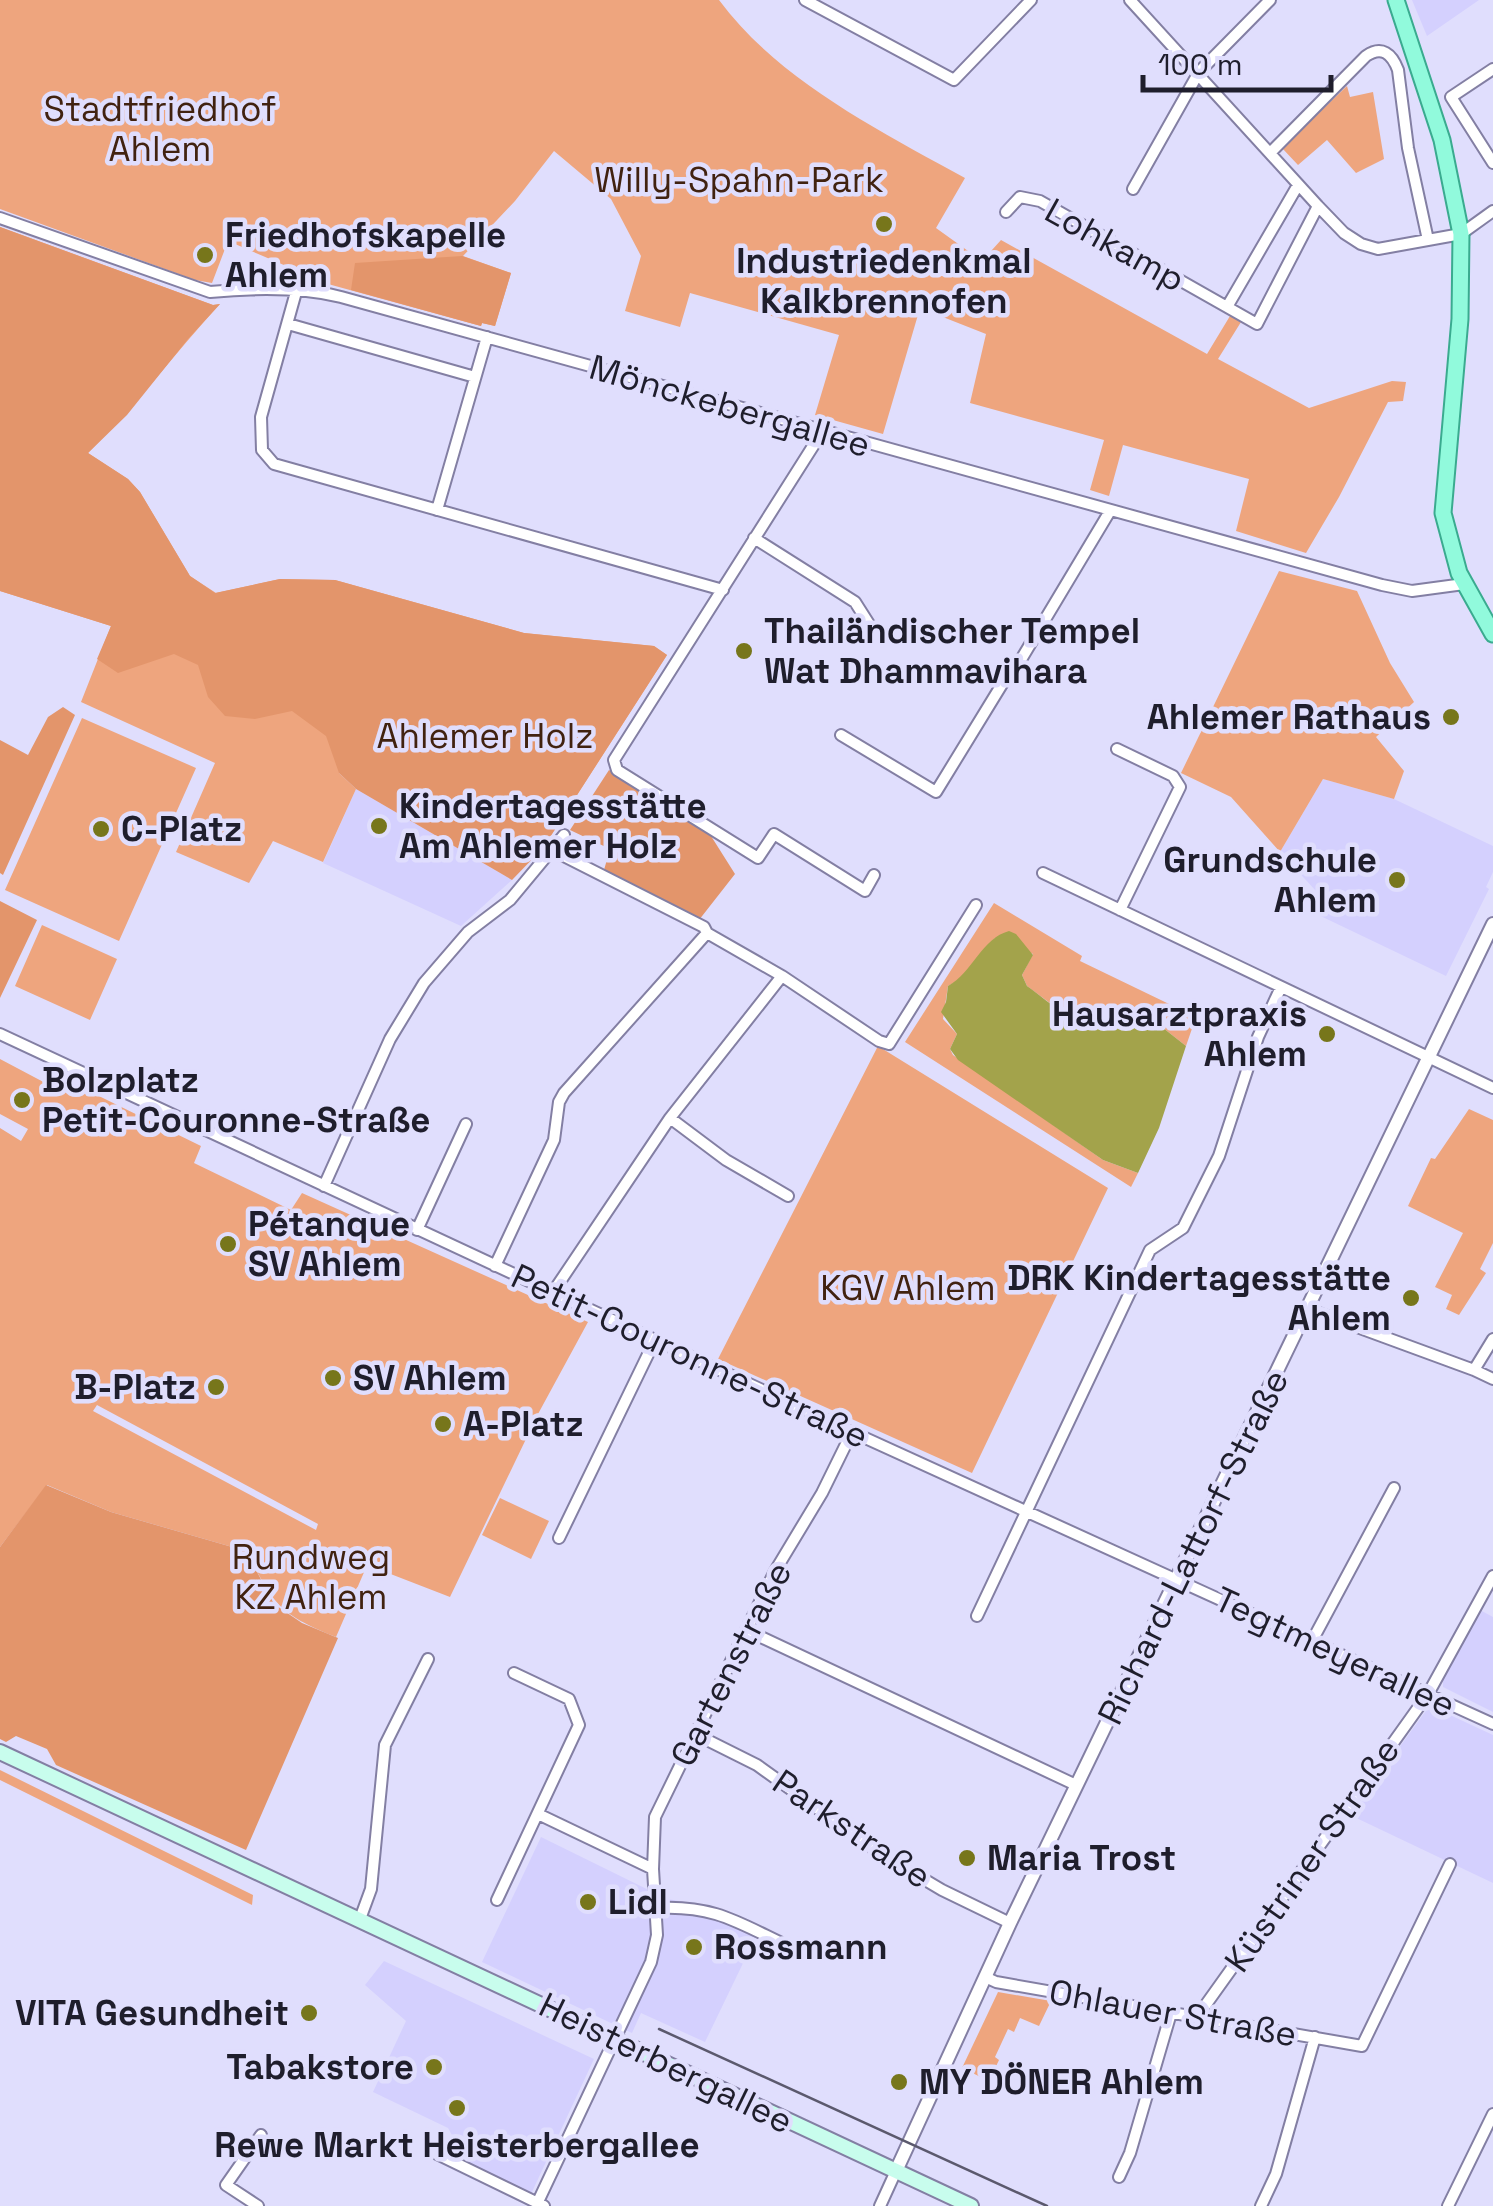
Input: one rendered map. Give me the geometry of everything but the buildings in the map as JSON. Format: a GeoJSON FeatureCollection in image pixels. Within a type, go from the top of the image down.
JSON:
{"type":"FeatureCollection","features":[{"type":"Feature","properties":{"kind":"main road"},"geometry":{"type":"LineString","coordinates":[[1396,0],[1442,140],[1461,234],[1460,319],[1443,500],[1453,557],[1493,634]]}},
{"type":"Feature","properties":{"kind":"main road","name":"Heisterbergallee"},"geometry":{"type":"LineString","coordinates":[[0,1752],[971,2206]]}},
{"type":"Feature","properties":{"kind":"street"},"geometry":{"type":"LineString","coordinates":[[805,0],[954,80],[1031,0]]}},
{"type":"Feature","properties":{"kind":"street"},"geometry":{"type":"LineString","coordinates":[[1130,0],[1318,206],[1344,233],[1361,244],[1378,249],[1461,234],[1493,211]]}},
{"type":"Feature","properties":{"kind":"street"},"geometry":{"type":"LineString","coordinates":[[1133,189],[1199,72],[1270,0]]}},
{"type":"Feature","properties":{"kind":"street"},"geometry":{"type":"LineString","coordinates":[[1271,152],[1366,56],[1385,51],[1394,58],[1398,70],[1408,148],[1428,240]]}},
{"type":"Feature","properties":{"kind":"street"},"geometry":{"type":"LineString","coordinates":[[1493,69],[1451,98],[1493,164]]}},
{"type":"Feature","properties":{"kind":"street","name":"Lohkamp"},"geometry":{"type":"LineString","coordinates":[[1227,306],[1298,184]]}},
{"type":"Feature","properties":{"kind":"street","name":"Lohkamp"},"geometry":{"type":"LineString","coordinates":[[1006,212],[1020,197],[1040,201],[1257,324],[1318,206]]}},
{"type":"Feature","properties":{"kind":"street","name":"Mönckebergallee"},"geometry":{"type":"LineString","coordinates":[[0,218],[210,292],[321,292],[1412,591],[1464,584]]}},
{"type":"Feature","properties":{"kind":"street"},"geometry":{"type":"LineString","coordinates":[[296,292],[261,417],[262,450],[274,464],[723,590]]}},
{"type":"Feature","properties":{"kind":"street"},"geometry":{"type":"LineString","coordinates":[[288,324],[475,377]]}},
{"type":"Feature","properties":{"kind":"street"},"geometry":{"type":"LineString","coordinates":[[437,510],[487,337]]}},
{"type":"Feature","properties":{"kind":"street"},"geometry":{"type":"LineString","coordinates":[[822,432],[614,760],[618,770],[758,858],[774,834],[865,890],[874,875]]}},
{"type":"Feature","properties":{"kind":"street"},"geometry":{"type":"LineString","coordinates":[[842,736],[936,792],[1004,681],[1014,672],[1110,511]]}},
{"type":"Feature","properties":{"kind":"street"},"geometry":{"type":"LineString","coordinates":[[754,538],[855,602],[869,624]]}},
{"type":"Feature","properties":{"kind":"street"},"geometry":{"type":"LineString","coordinates":[[1117,749],[1173,776],[1180,787],[1120,910]]}},
{"type":"Feature","properties":{"kind":"street"},"geometry":{"type":"LineString","coordinates":[[324,1186],[390,1039],[424,983],[468,932],[510,900],[564,834]]}},
{"type":"Feature","properties":{"kind":"street"},"geometry":{"type":"LineString","coordinates":[[552,850],[704,927],[707,933],[782,976],[879,1042],[889,1044],[976,905]]}},
{"type":"Feature","properties":{"kind":"street"},"geometry":{"type":"LineString","coordinates":[[1043,874],[1493,1088]]}},
{"type":"Feature","properties":{"kind":"street","name":"Richard-Lattorf-Straße"},"geometry":{"type":"LineString","coordinates":[[896,2171],[1076,1785],[1493,924]]}},
{"type":"Feature","properties":{"kind":"street"},"geometry":{"type":"LineString","coordinates":[[496,1266],[554,1140],[559,1102],[564,1093],[707,933]]}},
{"type":"Feature","properties":{"kind":"street"},"geometry":{"type":"LineString","coordinates":[[554,1292],[670,1118],[782,976]]}},
{"type":"Feature","properties":{"kind":"street"},"geometry":{"type":"LineString","coordinates":[[977,1616],[1150,1250],[1183,1228],[1219,1156],[1258,1037],[1281,986]]}},
{"type":"Feature","properties":{"kind":"street","name":"Petit-Couronne-Straße"},"geometry":{"type":"LineString","coordinates":[[0,1034],[852,1432],[1177,1579]]}},
{"type":"Feature","properties":{"kind":"street"},"geometry":{"type":"LineString","coordinates":[[670,1118],[726,1160],[788,1196]]}},
{"type":"Feature","properties":{"kind":"street"},"geometry":{"type":"LineString","coordinates":[[417,1230],[466,1124]]}},
{"type":"Feature","properties":{"kind":"street"},"geometry":{"type":"LineString","coordinates":[[1308,1308],[1493,1380]]}},
{"type":"Feature","properties":{"kind":"street"},"geometry":{"type":"LineString","coordinates":[[559,1538],[656,1340]]}},
{"type":"Feature","properties":{"kind":"street"},"geometry":{"type":"LineString","coordinates":[[1474,1370],[1493,1340]]}},
{"type":"Feature","properties":{"kind":"street","name":"Gartenstraße"},"geometry":{"type":"LineString","coordinates":[[539,2205],[651,1962],[658,1908],[653,1870],[654,1817],[775,1571],[822,1493],[852,1432]]}},
{"type":"Feature","properties":{"kind":"street"},"geometry":{"type":"LineString","coordinates":[[1312,1641],[1394,1488]]}},
{"type":"Feature","properties":{"kind":"street","name":"Küstriner Straße"},"geometry":{"type":"LineString","coordinates":[[1197,2017],[1428,1694],[1493,1576]]}},
{"type":"Feature","properties":{"kind":"street","name":"Tegtmeyerallee"},"geometry":{"type":"LineString","coordinates":[[1177,1579],[1493,1724]]}},
{"type":"Feature","properties":{"kind":"street"},"geometry":{"type":"LineString","coordinates":[[746,1630],[1076,1785]]}},
{"type":"Feature","properties":{"kind":"street"},"geometry":{"type":"LineString","coordinates":[[360,1919],[372,1889],[385,1746],[428,1659]]}},
{"type":"Feature","properties":{"kind":"street"},"geometry":{"type":"LineString","coordinates":[[497,1900],[579,1724],[568,1699],[514,1673]]}},
{"type":"Feature","properties":{"kind":"street","name":"Parkstraße"},"geometry":{"type":"LineString","coordinates":[[695,1734],[757,1766],[878,1852],[942,1890],[1010,1923]]}},
{"type":"Feature","properties":{"kind":"street"},"geometry":{"type":"LineString","coordinates":[[538,1814],[653,1870]]}},
{"type":"Feature","properties":{"kind":"street","name":"Ohlauer Straße"},"geometry":{"type":"LineString","coordinates":[[985,1978],[1362,2046],[1450,1864]]}},
{"type":"Feature","properties":{"kind":"street"},"geometry":{"type":"LineString","coordinates":[[658,1908],[692,1906],[716,1912],[792,1948]]}},
{"type":"Feature","properties":{"kind":"street"},"geometry":{"type":"LineString","coordinates":[[1119,2176],[1130,2153],[1171,2013]]}},
{"type":"Feature","properties":{"kind":"street"},"geometry":{"type":"LineString","coordinates":[[1261,2206],[1276,2174],[1315,2037]]}},
{"type":"Feature","properties":{"kind":"street"},"geometry":{"type":"LineString","coordinates":[[1448,2206],[1492,2118]]}},
{"type":"Feature","properties":{"kind":"street"},"geometry":{"type":"LineString","coordinates":[[258,2206],[226,2184],[261,2134]]}},
{"type":"Feature","properties":{"kind":"street"},"geometry":{"type":"LineString","coordinates":[[1479,2143],[1493,2150]]}},
{"type":"Feature","properties":{"kind":"street"},"geometry":{"type":"LineString","coordinates":[[437,2154],[539,2205]]}},
{"type":"Feature","properties":{"kind":"street"},"geometry":{"type":"LineString","coordinates":[[880,2206],[896,2171]]}},
{"type":"Feature","properties":{"kind":"shaded area"},"geometry":{"type":"Polygon","coordinates":[[[1412,0],[1479,0],[1427,36],[1412,0]]]}},
{"type":"Feature","properties":{"kind":"shaded area","name":"Grundschule Ahlem"},"geometry":{"type":"Polygon","coordinates":[[[1323,779],[1394,799],[1493,846],[1493,872],[1486,887],[1489,889],[1446,976],[1308,910],[1316,891],[1280,852],[1323,779]]]}},
{"type":"Feature","properties":{"kind":"shaded area","name":"Kindertagesstätte Am Ahlemer Holz"},"geometry":{"type":"Polygon","coordinates":[[[356,789],[512,880],[461,926],[323,863],[356,789]]]}},
{"type":"Feature","properties":{"kind":"shaded area"},"geometry":{"type":"Polygon","coordinates":[[[1009,931],[1033,955],[1022,975],[1027,986],[1068,1016],[1091,1028],[1122,1006],[1153,1020],[1186,1046],[1159,1128],[1138,1173],[1103,1160],[958,1060],[950,1049],[957,1034],[941,1012],[948,986],[991,941],[1009,931]]]}},
{"type":"Feature","properties":{"kind":"shaded area"},"geometry":{"type":"Polygon","coordinates":[[[1480,1610],[1493,1617],[1493,1712],[1443,1687],[1443,1680],[1480,1610]]]}},
{"type":"Feature","properties":{"kind":"shaded area"},"geometry":{"type":"Polygon","coordinates":[[[1428,1708],[1493,1735],[1493,1883],[1350,1815],[1428,1708]]]}},
{"type":"Feature","properties":{"kind":"shaded area"},"geometry":{"type":"Polygon","coordinates":[[[541,1837],[667,1899],[716,1907],[760,1928],[705,2042],[641,2013],[632,2033],[482,1962],[541,1837]]]}},
{"type":"Feature","properties":{"kind":"shaded area"},"geometry":{"type":"Polygon","coordinates":[[[384,1961],[594,2059],[531,2194],[470,2167],[448,2128],[373,2092],[406,2021],[365,1985],[384,1961]]]}},
{"type":"Feature","properties":{"kind":"green space"},"geometry":{"type":"Polygon","coordinates":[[[0,0],[719,0],[743,29],[800,79],[865,122],[965,178],[936,228],[982,261],[1001,240],[1207,354],[1230,316],[1241,322],[1218,359],[1309,408],[1392,381],[1406,382],[1403,401],[1388,402],[1306,553],[1236,531],[1249,479],[1123,445],[1109,496],[1090,490],[1104,440],[970,403],[986,334],[920,308],[883,434],[815,415],[839,335],[690,293],[680,327],[625,311],[641,256],[611,199],[554,151],[515,201],[463,256],[511,273],[495,326],[481,326],[328,284],[228,241],[212,283],[195,280],[0,209],[0,0]]]}},
{"type":"Feature","properties":{"kind":"green space"},"geometry":{"type":"Polygon","coordinates":[[[1347,86],[1350,97],[1373,92],[1384,159],[1356,173],[1327,140],[1298,165],[1282,148],[1347,86]]]}},
{"type":"Feature","properties":{"kind":"green space","name":"Ahlemer Holz"},"geometry":{"type":"Polygon","coordinates":[[[0,227],[213,305],[220,304],[88,453],[128,479],[140,492],[190,576],[216,593],[280,579],[335,580],[524,633],[654,646],[667,655],[543,848],[431,797],[339,773],[356,789],[323,862],[273,841],[249,883],[176,852],[215,763],[81,702],[111,626],[0,591],[0,227]]]}},
{"type":"Feature","properties":{"kind":"green space","name":"Ahlemer Holz"},"geometry":{"type":"Polygon","coordinates":[[[0,227],[213,305],[220,304],[127,415],[88,453],[128,479],[140,492],[190,576],[215,593],[280,579],[335,580],[524,633],[654,646],[667,655],[543,848],[512,880],[356,789],[339,773],[326,736],[292,711],[255,719],[225,716],[208,697],[198,665],[174,654],[118,673],[97,659],[111,626],[0,591],[0,227]]]}},
{"type":"Feature","properties":{"kind":"green space"},"geometry":{"type":"Polygon","coordinates":[[[462,256],[511,273],[495,326],[481,326],[351,290],[355,263],[462,256]]]}},
{"type":"Feature","properties":{"kind":"green space"},"geometry":{"type":"Polygon","coordinates":[[[1279,571],[1357,591],[1390,663],[1414,702],[1376,737],[1404,771],[1394,799],[1323,779],[1280,852],[1231,797],[1181,773],[1279,571]]]}},
{"type":"Feature","properties":{"kind":"green space"},"geometry":{"type":"Polygon","coordinates":[[[63,707],[75,715],[3,875],[0,740],[28,755],[48,717],[63,707]]]}},
{"type":"Feature","properties":{"kind":"green space","name":"C-Platz"},"geometry":{"type":"Polygon","coordinates":[[[82,718],[196,768],[119,941],[5,890],[82,718]]]}},
{"type":"Feature","properties":{"kind":"green space"},"geometry":{"type":"Polygon","coordinates":[[[609,770],[711,836],[735,874],[699,920],[604,870],[610,849],[570,830],[609,770]]]}},
{"type":"Feature","properties":{"kind":"green space"},"geometry":{"type":"Polygon","coordinates":[[[0,901],[37,920],[0,998],[0,901]]]}},
{"type":"Feature","properties":{"kind":"green space"},"geometry":{"type":"Polygon","coordinates":[[[994,903],[1082,956],[1080,961],[1196,1017],[1186,1046],[1153,1020],[1098,1019],[1091,1028],[1082,1027],[1027,986],[1022,975],[1033,954],[995,938],[961,979],[948,986],[943,1019],[957,1034],[950,1049],[953,1055],[1103,1160],[1138,1173],[1131,1187],[905,1042],[994,903]]]}},
{"type":"Feature","properties":{"kind":"green space"},"geometry":{"type":"Polygon","coordinates":[[[42,925],[117,959],[90,1020],[15,986],[42,925]]]}},
{"type":"Feature","properties":{"kind":"green space","name":"KGV Ahlem"},"geometry":{"type":"Polygon","coordinates":[[[878,1046],[1108,1188],[972,1473],[718,1359],[878,1046]]]}},
{"type":"Feature","properties":{"kind":"green space","name":"SV Ahlem"},"geometry":{"type":"Polygon","coordinates":[[[0,1059],[51,1086],[58,1076],[201,1146],[194,1163],[291,1210],[302,1193],[588,1322],[538,1414],[450,1597],[357,1561],[365,1570],[336,1637],[301,1621],[280,1605],[246,1551],[111,1512],[47,1485],[0,1547],[0,1128],[21,1141],[28,1129],[0,1114],[0,1059]],[[97,1405],[93,1411],[316,1530],[318,1524],[97,1405]]]}},
{"type":"Feature","properties":{"kind":"green space"},"geometry":{"type":"Polygon","coordinates":[[[1469,1109],[1493,1120],[1493,1243],[1480,1269],[1486,1273],[1459,1315],[1446,1309],[1452,1295],[1435,1287],[1463,1233],[1408,1206],[1431,1158],[1435,1159],[1469,1109]]]}},
{"type":"Feature","properties":{"kind":"green space"},"geometry":{"type":"Polygon","coordinates":[[[46,1485],[111,1512],[246,1551],[274,1604],[302,1623],[338,1638],[246,1850],[56,1765],[47,1749],[16,1736],[6,1742],[0,1739],[0,1547],[46,1485]]]}},
{"type":"Feature","properties":{"kind":"green space"},"geometry":{"type":"Polygon","coordinates":[[[500,1498],[549,1521],[531,1559],[482,1535],[500,1498]]]}},
{"type":"Feature","properties":{"kind":"green space"},"geometry":{"type":"Polygon","coordinates":[[[0,1770],[253,1895],[252,1905],[0,1780],[0,1770]]]}},
{"type":"Feature","properties":{"kind":"green space"},"geometry":{"type":"Polygon","coordinates":[[[998,1992],[1051,2001],[1039,2026],[1020,2018],[1014,2032],[1008,2029],[989,2081],[962,2068],[998,1992]]]}},
{"type":"Feature","properties":{"kind":"tram line"},"geometry":{"type":"LineString","coordinates":[[659,2029],[1047,2206]]}},
{"type":"Feature","properties":{"kind":"place","name":"Industriedenkmal Kalkbrennofen"},"geometry":{"type":"Point","coordinates":[884,224]}},
{"type":"Feature","properties":{"kind":"place","name":"Friedhofskapelle Ahlem"},"geometry":{"type":"Point","coordinates":[205,255]}},
{"type":"Feature","properties":{"kind":"place","name":"Thailändischer Tempel Wat Dhammavihara"},"geometry":{"type":"Point","coordinates":[744,651]}},
{"type":"Feature","properties":{"kind":"place","name":"Ahlemer Rathaus"},"geometry":{"type":"Point","coordinates":[1451,717]}},
{"type":"Feature","properties":{"kind":"place","name":"Kindertagesstätte Am Ahlemer Holz"},"geometry":{"type":"Point","coordinates":[379,826]}},
{"type":"Feature","properties":{"kind":"place","name":"C-Platz"},"geometry":{"type":"Point","coordinates":[101,829]}},
{"type":"Feature","properties":{"kind":"place","name":"Grundschule Ahlem"},"geometry":{"type":"Point","coordinates":[1397,880]}},
{"type":"Feature","properties":{"kind":"place","name":"Hausarztpraxis Ahlem"},"geometry":{"type":"Point","coordinates":[1327,1034]}},
{"type":"Feature","properties":{"kind":"place","name":"Bolzplatz Petit-Couronne-Straße"},"geometry":{"type":"Point","coordinates":[22,1100]}},
{"type":"Feature","properties":{"kind":"place","name":"Pétanque SV Ahlem"},"geometry":{"type":"Point","coordinates":[228,1244]}},
{"type":"Feature","properties":{"kind":"place","name":"DRK Kindertagesstätte Ahlem"},"geometry":{"type":"Point","coordinates":[1411,1298]}},
{"type":"Feature","properties":{"kind":"place","name":"SV Ahlem"},"geometry":{"type":"Point","coordinates":[333,1378]}},
{"type":"Feature","properties":{"kind":"place","name":"B-Platz"},"geometry":{"type":"Point","coordinates":[216,1387]}},
{"type":"Feature","properties":{"kind":"place","name":"A-Platz"},"geometry":{"type":"Point","coordinates":[443,1424]}},
{"type":"Feature","properties":{"kind":"place","name":"Maria Trost"},"geometry":{"type":"Point","coordinates":[967,1858]}},
{"type":"Feature","properties":{"kind":"place","name":"Lidl"},"geometry":{"type":"Point","coordinates":[588,1902]}},
{"type":"Feature","properties":{"kind":"place","name":"Rossmann"},"geometry":{"type":"Point","coordinates":[694,1947]}},
{"type":"Feature","properties":{"kind":"place","name":"VITA Gesundheit"},"geometry":{"type":"Point","coordinates":[309,2013]}},
{"type":"Feature","properties":{"kind":"place","name":"Tabakstore"},"geometry":{"type":"Point","coordinates":[434,2067]}},
{"type":"Feature","properties":{"kind":"place","name":"MY DÖNER Ahlem"},"geometry":{"type":"Point","coordinates":[899,2082]}},
{"type":"Feature","properties":{"kind":"place","name":"Rewe Markt Heisterbergallee"},"geometry":{"type":"Point","coordinates":[457,2108]}},
{"type":"Feature","properties":{"kind":"park label","name":"Stadtfriedhof Ahlem"},"geometry":{"type":"Point","coordinates":[160,129]}},
{"type":"Feature","properties":{"kind":"park label","name":"Willy-Spahn-Park"},"geometry":{"type":"Point","coordinates":[739,180]}},
{"type":"Feature","properties":{"kind":"park label","name":"Rundweg KZ Ahlem"},"geometry":{"type":"Point","coordinates":[311,1577]}}]}
